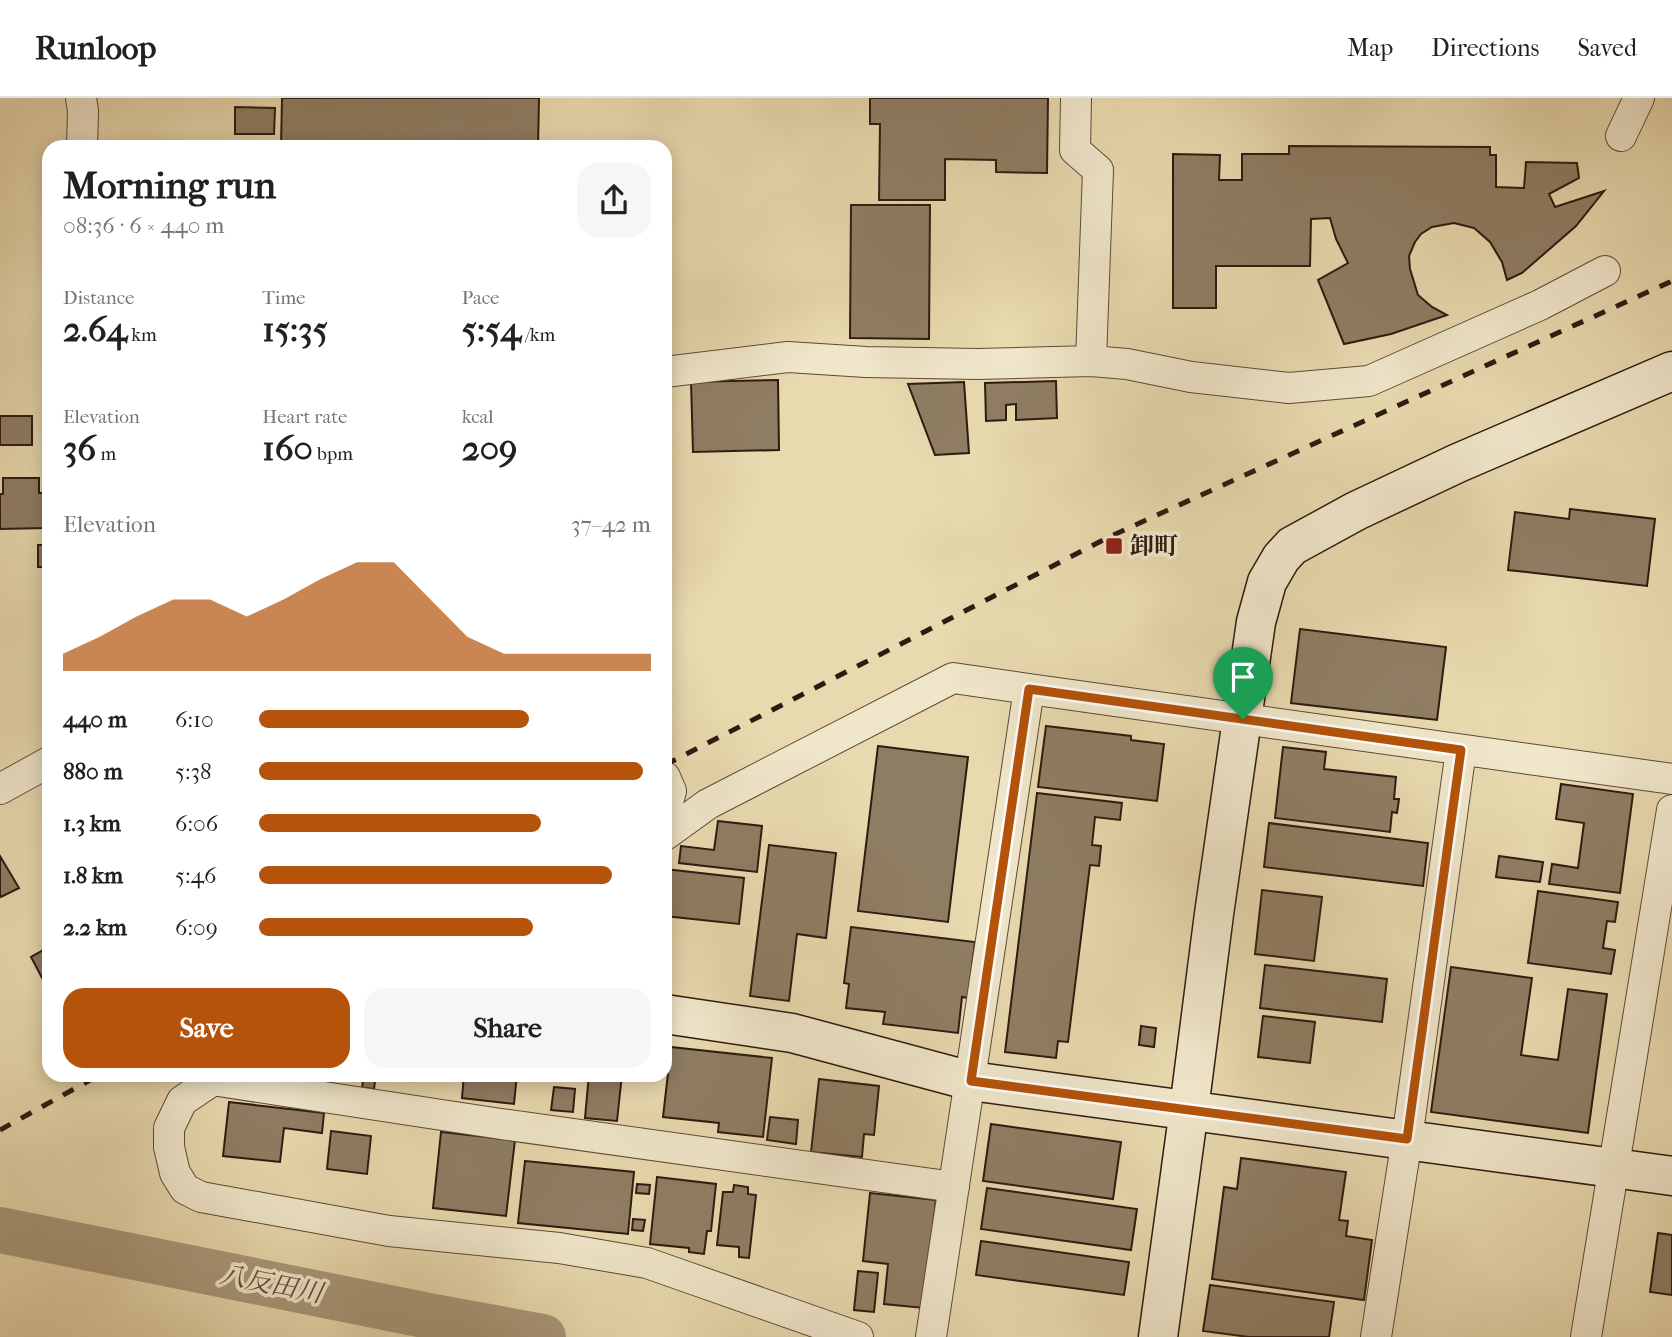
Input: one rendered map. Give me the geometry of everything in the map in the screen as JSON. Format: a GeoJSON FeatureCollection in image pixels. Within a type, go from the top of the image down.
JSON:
{"type":"FeatureCollection","features":[{"type":"Feature","properties":{"kind":"street"},"geometry":{"type":"LineString","coordinates":[[81,98],[82,140]]}},
{"type":"Feature","properties":{"kind":"street"},"geometry":{"type":"LineString","coordinates":[[1076,98],[1075,150],[1098,170],[1091,361]]}},
{"type":"Feature","properties":{"kind":"street"},"geometry":{"type":"LineString","coordinates":[[1621,136],[1639,98]]}},
{"type":"Feature","properties":{"kind":"street"},"geometry":{"type":"LineString","coordinates":[[672,371],[788,356],[866,362],[978,364],[1091,361],[1289,388],[1369,382],[1540,305],[1605,271]]}},
{"type":"Feature","properties":{"kind":"street"},"geometry":{"type":"LineString","coordinates":[[1157,1337],[1213,914],[1256,622],[1267,582],[1281,558],[1292,546],[1356,511],[1672,371]]}},
{"type":"Feature","properties":{"kind":"street"},"geometry":{"type":"LineString","coordinates":[[672,830],[708,804],[953,678],[1672,779]]}},
{"type":"Feature","properties":{"kind":"street"},"geometry":{"type":"LineString","coordinates":[[931,1337],[1029,689]]}},
{"type":"Feature","properties":{"kind":"street"},"geometry":{"type":"LineString","coordinates":[[1376,1337],[1407,1139],[1461,750]]}},
{"type":"Feature","properties":{"kind":"street"},"geometry":{"type":"LineString","coordinates":[[0,789],[42,766]]}},
{"type":"Feature","properties":{"kind":"street"},"geometry":{"type":"LineString","coordinates":[[1586,1337],[1672,810]]}},
{"type":"Feature","properties":{"kind":"street"},"geometry":{"type":"LineString","coordinates":[[672,1015],[792,1033],[971,1081],[1672,1176]]}},
{"type":"Feature","properties":{"kind":"street"},"geometry":{"type":"LineString","coordinates":[[210,1082],[182,1101],[169,1128],[169,1147],[176,1173],[185,1189],[201,1197],[389,1231],[559,1248],[647,1263],[858,1337]]}},
{"type":"Feature","properties":{"kind":"street"},"geometry":{"type":"LineString","coordinates":[[247,1082],[501,1124],[954,1187]]}},
{"type":"Feature","properties":{"kind":"building"},"geometry":{"type":"Polygon","coordinates":[[[282,98],[539,98],[538,140],[281,140],[282,98]]]}},
{"type":"Feature","properties":{"kind":"building"},"geometry":{"type":"Polygon","coordinates":[[[870,98],[1048,98],[1047,173],[996,172],[996,160],[945,159],[945,200],[879,200],[880,124],[870,124],[870,98]]]}},
{"type":"Feature","properties":{"kind":"building"},"geometry":{"type":"Polygon","coordinates":[[[235,107],[275,108],[274,134],[235,134],[235,107]]]}},
{"type":"Feature","properties":{"kind":"building"},"geometry":{"type":"Polygon","coordinates":[[[1289,146],[1490,147],[1490,155],[1496,155],[1496,187],[1524,188],[1526,162],[1577,163],[1579,178],[1549,194],[1555,207],[1604,191],[1576,226],[1522,273],[1507,280],[1502,262],[1490,242],[1474,228],[1454,223],[1432,227],[1421,234],[1409,256],[1418,295],[1447,315],[1391,334],[1344,344],[1318,280],[1348,263],[1336,239],[1330,218],[1311,219],[1310,266],[1216,266],[1216,308],[1173,308],[1173,154],[1220,155],[1219,180],[1242,180],[1242,154],[1289,154],[1289,146]]]}},
{"type":"Feature","properties":{"kind":"building"},"geometry":{"type":"Polygon","coordinates":[[[851,205],[930,205],[929,339],[850,338],[851,205]]]}},
{"type":"Feature","properties":{"kind":"building"},"geometry":{"type":"Polygon","coordinates":[[[778,380],[779,450],[693,452],[691,382],[778,380]]]}},
{"type":"Feature","properties":{"kind":"building"},"geometry":{"type":"Polygon","coordinates":[[[1056,381],[1057,418],[1016,420],[1016,404],[1006,405],[1006,420],[986,421],[985,383],[1056,381]]]}},
{"type":"Feature","properties":{"kind":"building"},"geometry":{"type":"Polygon","coordinates":[[[964,382],[969,453],[935,455],[908,384],[964,382]]]}},
{"type":"Feature","properties":{"kind":"building"},"geometry":{"type":"Polygon","coordinates":[[[0,416],[32,416],[32,445],[0,445],[0,416]]]}},
{"type":"Feature","properties":{"kind":"building"},"geometry":{"type":"Polygon","coordinates":[[[3,478],[39,478],[42,528],[0,529],[0,494],[3,494],[3,478]]]}},
{"type":"Feature","properties":{"kind":"building"},"geometry":{"type":"Polygon","coordinates":[[[1570,509],[1655,519],[1647,586],[1508,570],[1515,512],[1569,519],[1570,509]]]}},
{"type":"Feature","properties":{"kind":"building"},"geometry":{"type":"Polygon","coordinates":[[[38,545],[42,545],[42,567],[38,567],[38,545]]]}},
{"type":"Feature","properties":{"kind":"building"},"geometry":{"type":"Polygon","coordinates":[[[1300,629],[1446,647],[1437,720],[1291,703],[1300,629]]]}},
{"type":"Feature","properties":{"kind":"building"},"geometry":{"type":"Polygon","coordinates":[[[1046,726],[1131,736],[1131,740],[1164,744],[1157,801],[1038,787],[1046,726]]]}},
{"type":"Feature","properties":{"kind":"building"},"geometry":{"type":"Polygon","coordinates":[[[878,746],[968,757],[948,922],[858,911],[878,746]]]}},
{"type":"Feature","properties":{"kind":"building"},"geometry":{"type":"Polygon","coordinates":[[[1283,747],[1326,752],[1324,769],[1396,777],[1394,799],[1399,799],[1397,813],[1392,812],[1390,832],[1275,818],[1283,747]]]}},
{"type":"Feature","properties":{"kind":"building"},"geometry":{"type":"Polygon","coordinates":[[[1561,784],[1633,794],[1620,893],[1549,884],[1552,864],[1578,868],[1584,823],[1556,819],[1561,784]]]}},
{"type":"Feature","properties":{"kind":"building"},"geometry":{"type":"Polygon","coordinates":[[[1037,793],[1122,803],[1120,820],[1095,817],[1092,845],[1101,846],[1099,866],[1090,865],[1068,1042],[1058,1041],[1056,1058],[1005,1052],[1037,793]]]}},
{"type":"Feature","properties":{"kind":"building"},"geometry":{"type":"Polygon","coordinates":[[[718,821],[762,826],[757,872],[679,863],[681,846],[714,850],[718,821]]]}},
{"type":"Feature","properties":{"kind":"building"},"geometry":{"type":"Polygon","coordinates":[[[1269,823],[1428,843],[1423,886],[1264,867],[1269,823]]]}},
{"type":"Feature","properties":{"kind":"building"},"geometry":{"type":"Polygon","coordinates":[[[769,845],[836,853],[826,938],[797,934],[789,1001],[750,996],[769,845]]]}},
{"type":"Feature","properties":{"kind":"building"},"geometry":{"type":"Polygon","coordinates":[[[0,856],[19,888],[1,897],[0,895],[0,856]]]}},
{"type":"Feature","properties":{"kind":"building"},"geometry":{"type":"Polygon","coordinates":[[[1499,856],[1543,862],[1540,882],[1496,877],[1499,856]]]}},
{"type":"Feature","properties":{"kind":"building"},"geometry":{"type":"Polygon","coordinates":[[[672,870],[744,878],[739,924],[672,917],[672,870]]]}},
{"type":"Feature","properties":{"kind":"building"},"geometry":{"type":"Polygon","coordinates":[[[1262,890],[1322,897],[1314,961],[1255,954],[1262,890]]]}},
{"type":"Feature","properties":{"kind":"building"},"geometry":{"type":"Polygon","coordinates":[[[1538,891],[1618,902],[1615,922],[1607,921],[1603,948],[1615,950],[1611,974],[1528,963],[1538,891]]]}},
{"type":"Feature","properties":{"kind":"building"},"geometry":{"type":"Polygon","coordinates":[[[851,927],[975,942],[968,998],[962,997],[958,1033],[883,1024],[885,1012],[846,1008],[849,984],[844,983],[851,927]]]}},
{"type":"Feature","properties":{"kind":"building"},"geometry":{"type":"Polygon","coordinates":[[[42,951],[42,978],[31,957],[42,951]]]}},
{"type":"Feature","properties":{"kind":"building"},"geometry":{"type":"Polygon","coordinates":[[[1265,965],[1387,979],[1382,1022],[1260,1008],[1265,965]]]}},
{"type":"Feature","properties":{"kind":"building"},"geometry":{"type":"Polygon","coordinates":[[[1451,967],[1532,978],[1521,1055],[1558,1060],[1568,989],[1607,994],[1588,1133],[1431,1112],[1451,967]]]}},
{"type":"Feature","properties":{"kind":"building"},"geometry":{"type":"Polygon","coordinates":[[[1263,1016],[1315,1022],[1310,1063],[1258,1057],[1263,1016]]]}},
{"type":"Feature","properties":{"kind":"building"},"geometry":{"type":"Polygon","coordinates":[[[1141,1026],[1156,1028],[1154,1047],[1139,1045],[1141,1026]]]}},
{"type":"Feature","properties":{"kind":"building"},"geometry":{"type":"Polygon","coordinates":[[[672,1047],[772,1058],[763,1137],[718,1132],[719,1123],[663,1117],[667,1082],[672,1082],[672,1047]]]}},
{"type":"Feature","properties":{"kind":"building"},"geometry":{"type":"Polygon","coordinates":[[[819,1079],[879,1086],[874,1135],[864,1134],[862,1157],[811,1152],[819,1079]]]}},
{"type":"Feature","properties":{"kind":"building"},"geometry":{"type":"Polygon","coordinates":[[[363,1082],[375,1082],[374,1089],[362,1088],[363,1082]]]}},
{"type":"Feature","properties":{"kind":"building"},"geometry":{"type":"Polygon","coordinates":[[[463,1082],[516,1082],[514,1104],[462,1098],[463,1082]]]}},
{"type":"Feature","properties":{"kind":"building"},"geometry":{"type":"Polygon","coordinates":[[[588,1082],[621,1082],[617,1121],[585,1118],[588,1082]]]}},
{"type":"Feature","properties":{"kind":"building"},"geometry":{"type":"Polygon","coordinates":[[[554,1087],[575,1089],[573,1112],[551,1110],[554,1087]]]}},
{"type":"Feature","properties":{"kind":"building"},"geometry":{"type":"Polygon","coordinates":[[[229,1102],[324,1113],[322,1133],[284,1128],[280,1162],[223,1156],[229,1102]]]}},
{"type":"Feature","properties":{"kind":"building"},"geometry":{"type":"Polygon","coordinates":[[[770,1117],[798,1120],[796,1144],[767,1140],[770,1117]]]}},
{"type":"Feature","properties":{"kind":"building"},"geometry":{"type":"Polygon","coordinates":[[[991,1124],[1121,1142],[1113,1199],[983,1181],[991,1124]]]}},
{"type":"Feature","properties":{"kind":"building"},"geometry":{"type":"Polygon","coordinates":[[[331,1131],[371,1136],[367,1174],[327,1169],[331,1131]]]}},
{"type":"Feature","properties":{"kind":"building"},"geometry":{"type":"Polygon","coordinates":[[[441,1132],[515,1140],[506,1216],[433,1208],[441,1132]]]}},
{"type":"Feature","properties":{"kind":"building"},"geometry":{"type":"Polygon","coordinates":[[[1241,1158],[1346,1172],[1339,1220],[1348,1221],[1346,1236],[1372,1240],[1364,1300],[1212,1279],[1224,1187],[1237,1189],[1241,1158]]]}},
{"type":"Feature","properties":{"kind":"building"},"geometry":{"type":"Polygon","coordinates":[[[525,1161],[634,1172],[628,1234],[518,1223],[525,1161]]]}},
{"type":"Feature","properties":{"kind":"building"},"geometry":{"type":"Polygon","coordinates":[[[657,1177],[716,1184],[711,1231],[707,1231],[704,1254],[689,1252],[689,1248],[650,1244],[657,1177]]]}},
{"type":"Feature","properties":{"kind":"building"},"geometry":{"type":"Polygon","coordinates":[[[637,1184],[650,1185],[649,1194],[636,1193],[637,1184]]]}},
{"type":"Feature","properties":{"kind":"building"},"geometry":{"type":"Polygon","coordinates":[[[734,1185],[748,1187],[748,1194],[756,1195],[749,1258],[739,1257],[739,1247],[717,1245],[723,1192],[733,1192],[734,1185]]]}},
{"type":"Feature","properties":{"kind":"building"},"geometry":{"type":"Polygon","coordinates":[[[987,1188],[1137,1209],[1131,1250],[981,1229],[987,1188]]]}},
{"type":"Feature","properties":{"kind":"building"},"geometry":{"type":"Polygon","coordinates":[[[870,1193],[936,1200],[924,1308],[884,1304],[888,1264],[863,1261],[870,1193]]]}},
{"type":"Feature","properties":{"kind":"building"},"geometry":{"type":"Polygon","coordinates":[[[633,1219],[645,1220],[643,1231],[632,1230],[633,1219]]]}},
{"type":"Feature","properties":{"kind":"building"},"geometry":{"type":"Polygon","coordinates":[[[1658,1233],[1672,1235],[1672,1295],[1650,1292],[1658,1233]]]}},
{"type":"Feature","properties":{"kind":"building"},"geometry":{"type":"Polygon","coordinates":[[[981,1241],[1129,1262],[1124,1295],[976,1275],[981,1241]]]}},
{"type":"Feature","properties":{"kind":"building"},"geometry":{"type":"Polygon","coordinates":[[[858,1271],[878,1273],[874,1312],[854,1310],[858,1271]]]}},
{"type":"Feature","properties":{"kind":"building"},"geometry":{"type":"Polygon","coordinates":[[[1210,1285],[1334,1302],[1329,1337],[1249,1337],[1203,1331],[1210,1285]]]}},
{"type":"Feature","properties":{"kind":"waterway","name":"八反田川"},"geometry":{"type":"LineString","coordinates":[[0,1230],[543,1337]]}},
{"type":"Feature","properties":{"kind":"railway"},"geometry":{"type":"LineString","coordinates":[[672,761],[1111,536],[1672,281]]}},
{"type":"Feature","properties":{"kind":"railway"},"geometry":{"type":"LineString","coordinates":[[0,1130],[87,1082]]}},
{"type":"Feature","properties":{"kind":"place","name":"卸町"},"geometry":{"type":"Point","coordinates":[1114,546]}},
{"type":"Feature","properties":{"kind":"route"},"geometry":{"type":"LineString","coordinates":[[1029,689],[1243,719],[1461,750],[1407,1139],[971,1081],[1029,689]]}}]}
